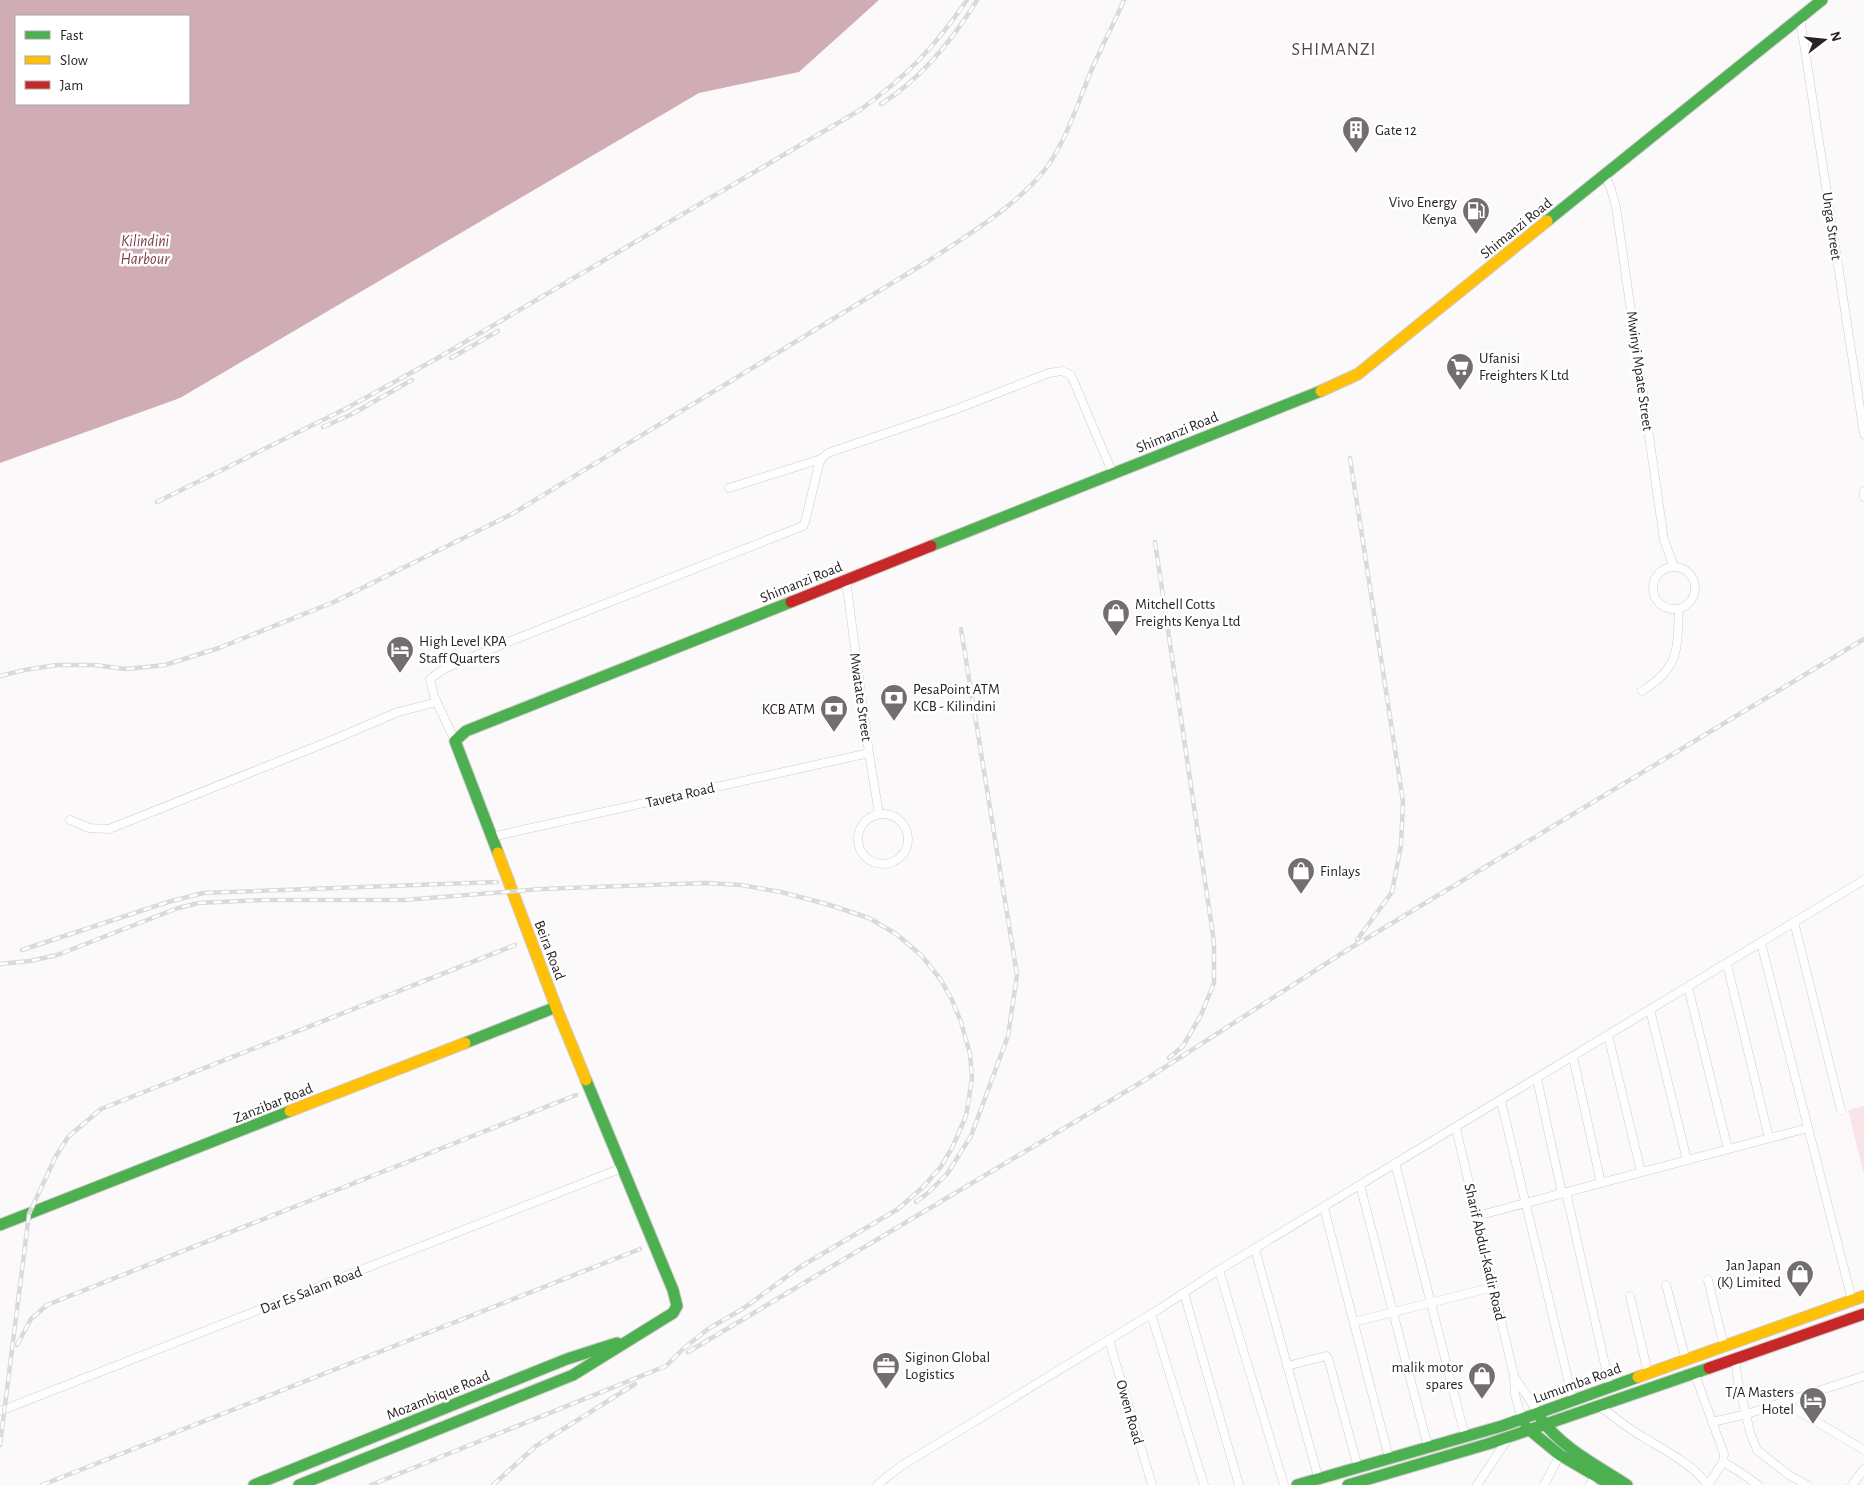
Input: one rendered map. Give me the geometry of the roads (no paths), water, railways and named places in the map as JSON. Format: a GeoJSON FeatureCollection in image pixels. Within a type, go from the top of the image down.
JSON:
{"type":"FeatureCollection","features":[{"type":"Feature","properties":{"kind":"main road","name":"Shimanzi Road"},"geometry":{"type":"LineString","coordinates":[[455,741],[466,731],[1312,395],[1358,374],[1822,0]]}},
{"type":"Feature","properties":{"kind":"main road","name":"Beira Road"},"geometry":{"type":"LineString","coordinates":[[455,741],[556,1007],[622,1168]]}},
{"type":"Feature","properties":{"kind":"main road","name":"Zanzibar Road"},"geometry":{"type":"LineString","coordinates":[[0,1226],[556,1007]]}},
{"type":"Feature","properties":{"kind":"main road","name":"Mozambique Road"},"geometry":{"type":"LineString","coordinates":[[299,1485],[573,1375],[676,1310],[677,1301],[622,1168]]}},
{"type":"Feature","properties":{"kind":"main road","name":"Lumumba Road"},"geometry":{"type":"LineString","coordinates":[[1297,1485],[1522,1419],[1864,1296]]}},
{"type":"Feature","properties":{"kind":"main road","name":"Lumumba Road"},"geometry":{"type":"LineString","coordinates":[[1348,1485],[1510,1436],[1864,1314]]}},
{"type":"Feature","properties":{"kind":"main road","name":"Mozambique Road"},"geometry":{"type":"LineString","coordinates":[[254,1485],[567,1359],[635,1337]]}},
{"type":"Feature","properties":{"kind":"main road"},"geometry":{"type":"LineString","coordinates":[[1538,1413],[1543,1425],[1568,1445],[1627,1485]]}},
{"type":"Feature","properties":{"kind":"main road"},"geometry":{"type":"LineString","coordinates":[[1522,1419],[1528,1430],[1592,1480],[1610,1485]]}},
{"type":"Feature","properties":{"kind":"street","name":"Unga Street"},"geometry":{"type":"LineString","coordinates":[[1800,18],[1864,434]]}},
{"type":"Feature","properties":{"kind":"street","name":"Mwinyi Mpate Street"},"geometry":{"type":"LineString","coordinates":[[1605,175],[1616,207],[1664,540],[1674,567]]}},
{"type":"Feature","properties":{"kind":"street"},"geometry":{"type":"LineString","coordinates":[[729,488],[821,459],[834,451],[963,407],[1049,373],[1062,370],[1071,375],[1113,474]]}},
{"type":"Feature","properties":{"kind":"street"},"geometry":{"type":"LineString","coordinates":[[455,741],[429,683],[430,679],[444,669],[802,526],[806,522],[821,459]]}},
{"type":"Feature","properties":{"kind":"street"},"geometry":{"type":"LineString","coordinates":[[1864,491],[1864,497]]}},
{"type":"Feature","properties":{"kind":"street"},"geometry":{"type":"LineString","coordinates":[[1674,567],[1685,570],[1692,578],[1695,590],[1691,600],[1679,609],[1664,607],[1657,601],[1653,592],[1653,583],[1658,574],[1665,569],[1674,567]]}},
{"type":"Feature","properties":{"kind":"street","name":"Mwatate Street"},"geometry":{"type":"LineString","coordinates":[[846,580],[879,814]]}},
{"type":"Feature","properties":{"kind":"street"},"geometry":{"type":"LineString","coordinates":[[1642,691],[1654,684],[1671,666],[1677,647],[1679,609]]}},
{"type":"Feature","properties":{"kind":"street"},"geometry":{"type":"LineString","coordinates":[[70,820],[89,828],[109,829],[398,712],[437,702]]}},
{"type":"Feature","properties":{"kind":"street","name":"Taveta Road"},"geometry":{"type":"LineString","coordinates":[[491,837],[869,753]]}},
{"type":"Feature","properties":{"kind":"street"},"geometry":{"type":"LineString","coordinates":[[879,814],[888,814],[896,817],[907,829],[909,837],[908,846],[899,860],[883,865],[867,859],[858,845],[860,828],[871,816],[879,814]]}},
{"type":"Feature","properties":{"kind":"street"},"geometry":{"type":"LineString","coordinates":[[877,1485],[901,1466],[1109,1340],[1219,1270],[1864,880]]}},
{"type":"Feature","properties":{"kind":"street"},"geometry":{"type":"LineString","coordinates":[[1794,922],[1841,1110]]}},
{"type":"Feature","properties":{"kind":"street"},"geometry":{"type":"LineString","coordinates":[[1761,943],[1852,1300]]}},
{"type":"Feature","properties":{"kind":"street"},"geometry":{"type":"LineString","coordinates":[[1727,964],[1769,1138]]}},
{"type":"Feature","properties":{"kind":"street"},"geometry":{"type":"LineString","coordinates":[[1688,987],[1728,1149]]}},
{"type":"Feature","properties":{"kind":"street"},"geometry":{"type":"LineString","coordinates":[[1650,1010],[1687,1160]]}},
{"type":"Feature","properties":{"kind":"street"},"geometry":{"type":"LineString","coordinates":[[1608,1035],[1641,1172]]}},
{"type":"Feature","properties":{"kind":"street"},"geometry":{"type":"LineString","coordinates":[[1573,1057],[1601,1182]]}},
{"type":"Feature","properties":{"kind":"street"},"geometry":{"type":"LineString","coordinates":[[1537,1079],[1610,1387]]}},
{"type":"Feature","properties":{"kind":"street"},"geometry":{"type":"LineString","coordinates":[[1501,1101],[1524,1203],[1573,1400]]}},
{"type":"Feature","properties":{"kind":"street","name":"Sharif Abdul-Kadir Road"},"geometry":{"type":"LineString","coordinates":[[1456,1128],[1514,1376],[1516,1395],[1522,1419]]}},
{"type":"Feature","properties":{"kind":"street"},"geometry":{"type":"LineString","coordinates":[[1477,1216],[1808,1128]]}},
{"type":"Feature","properties":{"kind":"street"},"geometry":{"type":"LineString","coordinates":[[1395,1163],[1465,1436]]}},
{"type":"Feature","properties":{"kind":"street","name":"Dar Es Salam Road"},"geometry":{"type":"LineString","coordinates":[[0,1412],[622,1168]]}},
{"type":"Feature","properties":{"kind":"street"},"geometry":{"type":"LineString","coordinates":[[1360,1185],[1428,1447]]}},
{"type":"Feature","properties":{"kind":"street"},"geometry":{"type":"LineString","coordinates":[[1324,1208],[1389,1458]]}},
{"type":"Feature","properties":{"kind":"street"},"geometry":{"type":"LineString","coordinates":[[1255,1249],[1319,1480]]}},
{"type":"Feature","properties":{"kind":"street"},"geometry":{"type":"LineString","coordinates":[[1219,1270],[1284,1485]]}},
{"type":"Feature","properties":{"kind":"street"},"geometry":{"type":"LineString","coordinates":[[1708,1280],[1724,1346]]}},
{"type":"Feature","properties":{"kind":"street"},"geometry":{"type":"LineString","coordinates":[[1666,1284],[1686,1360]]}},
{"type":"Feature","properties":{"kind":"street"},"geometry":{"type":"LineString","coordinates":[[1354,1322],[1493,1288]]}},
{"type":"Feature","properties":{"kind":"street"},"geometry":{"type":"LineString","coordinates":[[1184,1293],[1239,1485]]}},
{"type":"Feature","properties":{"kind":"street"},"geometry":{"type":"LineString","coordinates":[[1630,1296],[1648,1373]]}},
{"type":"Feature","properties":{"kind":"street"},"geometry":{"type":"LineString","coordinates":[[1151,1314],[1204,1485]]}},
{"type":"Feature","properties":{"kind":"street","name":"Owen Road"},"geometry":{"type":"LineString","coordinates":[[1109,1340],[1152,1485]]}},
{"type":"Feature","properties":{"kind":"street"},"geometry":{"type":"LineString","coordinates":[[1287,1366],[1326,1356],[1328,1358],[1358,1467]]}},
{"type":"Feature","properties":{"kind":"street"},"geometry":{"type":"LineString","coordinates":[[1735,1359],[1750,1432],[1757,1450],[1789,1475],[1807,1485]]}},
{"type":"Feature","properties":{"kind":"street"},"geometry":{"type":"LineString","coordinates":[[1598,1406],[1641,1436],[1676,1456],[1702,1477],[1708,1485],[1723,1462],[1724,1454],[1694,1372]]}},
{"type":"Feature","properties":{"kind":"street","name":"Sharif Abdul-Kadir Road"},"geometry":{"type":"LineString","coordinates":[[1514,1376],[1538,1413]]}},
{"type":"Feature","properties":{"kind":"street"},"geometry":{"type":"LineString","coordinates":[[1712,1422],[1747,1414],[1864,1376]]}},
{"type":"Feature","properties":{"kind":"street"},"geometry":{"type":"LineString","coordinates":[[1783,1402],[1864,1450]]}},
{"type":"Feature","properties":{"kind":"street"},"geometry":{"type":"LineString","coordinates":[[1477,1485],[1510,1436]]}},
{"type":"Feature","properties":{"kind":"street"},"geometry":{"type":"LineString","coordinates":[[1544,1485],[1560,1455]]}},
{"type":"Feature","properties":{"kind":"street"},"geometry":{"type":"LineString","coordinates":[[1723,1462],[1758,1485]]}},
{"type":"Feature","properties":{"kind":"street"},"geometry":{"type":"LineString","coordinates":[[1852,1485],[1864,1469]]}},
{"type":"Feature","properties":{"kind":"water","name":"Kilindini Harbour"},"geometry":{"type":"Polygon","coordinates":[[[0,0],[879,0],[799,72],[699,93],[180,398],[0,463],[0,0]]]}},
{"type":"Feature","properties":{"kind":"railway"},"geometry":{"type":"LineString","coordinates":[[157,502],[347,408],[436,359],[860,110],[892,85],[919,60],[943,33],[967,0]]}},
{"type":"Feature","properties":{"kind":"railway"},"geometry":{"type":"LineString","coordinates":[[881,104],[910,83],[935,58],[977,0]]}},
{"type":"Feature","properties":{"kind":"railway"},"geometry":{"type":"LineString","coordinates":[[0,676],[57,665],[94,665],[126,669],[165,665],[219,648],[334,602],[512,514],[925,263],[984,224],[1013,202],[1047,167],[1063,140],[1092,69],[1124,0]]}},
{"type":"Feature","properties":{"kind":"railway"},"geometry":{"type":"LineString","coordinates":[[451,358],[498,331]]}},
{"type":"Feature","properties":{"kind":"railway"},"geometry":{"type":"LineString","coordinates":[[323,427],[352,414],[412,380]]}},
{"type":"Feature","properties":{"kind":"railway"},"geometry":{"type":"LineString","coordinates":[[1350,458],[1403,801],[1401,845],[1392,892],[1357,940]]}},
{"type":"Feature","properties":{"kind":"railway"},"geometry":{"type":"LineString","coordinates":[[1155,542],[1214,942],[1214,983],[1201,1015],[1183,1046],[1169,1058]]}},
{"type":"Feature","properties":{"kind":"railway"},"geometry":{"type":"LineString","coordinates":[[916,1202],[947,1174],[971,1136],[1008,1036],[1017,975],[961,629]]}},
{"type":"Feature","properties":{"kind":"railway"},"geometry":{"type":"LineString","coordinates":[[688,1352],[1145,1080],[1344,952],[1864,639]]}},
{"type":"Feature","properties":{"kind":"railway"},"geometry":{"type":"LineString","coordinates":[[22,950],[168,902],[203,893],[497,882]]}},
{"type":"Feature","properties":{"kind":"railway"},"geometry":{"type":"LineString","coordinates":[[0,964],[30,961],[57,955],[178,908],[199,903],[264,900],[404,900],[541,889],[705,883],[741,885],[781,892],[869,918],[896,934],[921,955],[941,980],[961,1022],[970,1054],[972,1079],[966,1116],[952,1148],[940,1168],[923,1187],[898,1209],[800,1267],[744,1308],[708,1329],[683,1349],[666,1366],[371,1485]]}},
{"type":"Feature","properties":{"kind":"railway"},"geometry":{"type":"LineString","coordinates":[[0,1445],[29,1214],[56,1156],[68,1137],[101,1109],[515,945]]}},
{"type":"Feature","properties":{"kind":"railway"},"geometry":{"type":"LineString","coordinates":[[17,1345],[31,1319],[47,1305],[576,1095]]}},
{"type":"Feature","properties":{"kind":"railway"},"geometry":{"type":"LineString","coordinates":[[42,1485],[640,1249]]}},
{"type":"Feature","properties":{"kind":"railway"},"geometry":{"type":"LineString","coordinates":[[493,1485],[536,1446],[635,1384]]}},
{"type":"Feature","properties":{"kind":"place","name":"Gate 12"},"geometry":{"type":"Point","coordinates":[1356,154]}},
{"type":"Feature","properties":{"kind":"place","name":"Vivo Energy Kenya"},"geometry":{"type":"Point","coordinates":[1476,235]}},
{"type":"Feature","properties":{"kind":"place","name":"Ufanisi Freighters K Ltd"},"geometry":{"type":"Point","coordinates":[1460,391]}},
{"type":"Feature","properties":{"kind":"place","name":"Mitchell Cotts Freights Kenya Ltd"},"geometry":{"type":"Point","coordinates":[1116,637]}},
{"type":"Feature","properties":{"kind":"place","name":"High Level KPA Staff Quarters"},"geometry":{"type":"Point","coordinates":[400,674]}},
{"type":"Feature","properties":{"kind":"place","name":"PesaPoint ATM KCB - Kilindini"},"geometry":{"type":"Point","coordinates":[894,722]}},
{"type":"Feature","properties":{"kind":"place","name":"KCB ATM"},"geometry":{"type":"Point","coordinates":[834,733]}},
{"type":"Feature","properties":{"kind":"place","name":"Finlays"},"geometry":{"type":"Point","coordinates":[1301,895]}},
{"type":"Feature","properties":{"kind":"place","name":"Jan Japan (K) Limited"},"geometry":{"type":"Point","coordinates":[1800,1298]}},
{"type":"Feature","properties":{"kind":"place","name":"Siginon Global Logistics"},"geometry":{"type":"Point","coordinates":[886,1390]}},
{"type":"Feature","properties":{"kind":"place","name":"malik motor spares"},"geometry":{"type":"Point","coordinates":[1482,1400]}},
{"type":"Feature","properties":{"kind":"place","name":"T/A Masters Hotel"},"geometry":{"type":"Point","coordinates":[1813,1425]}},
{"type":"Feature","properties":{"kind":"district","name":"SHIMANZI"},"geometry":{"type":"Point","coordinates":[1334,49]}}]}
